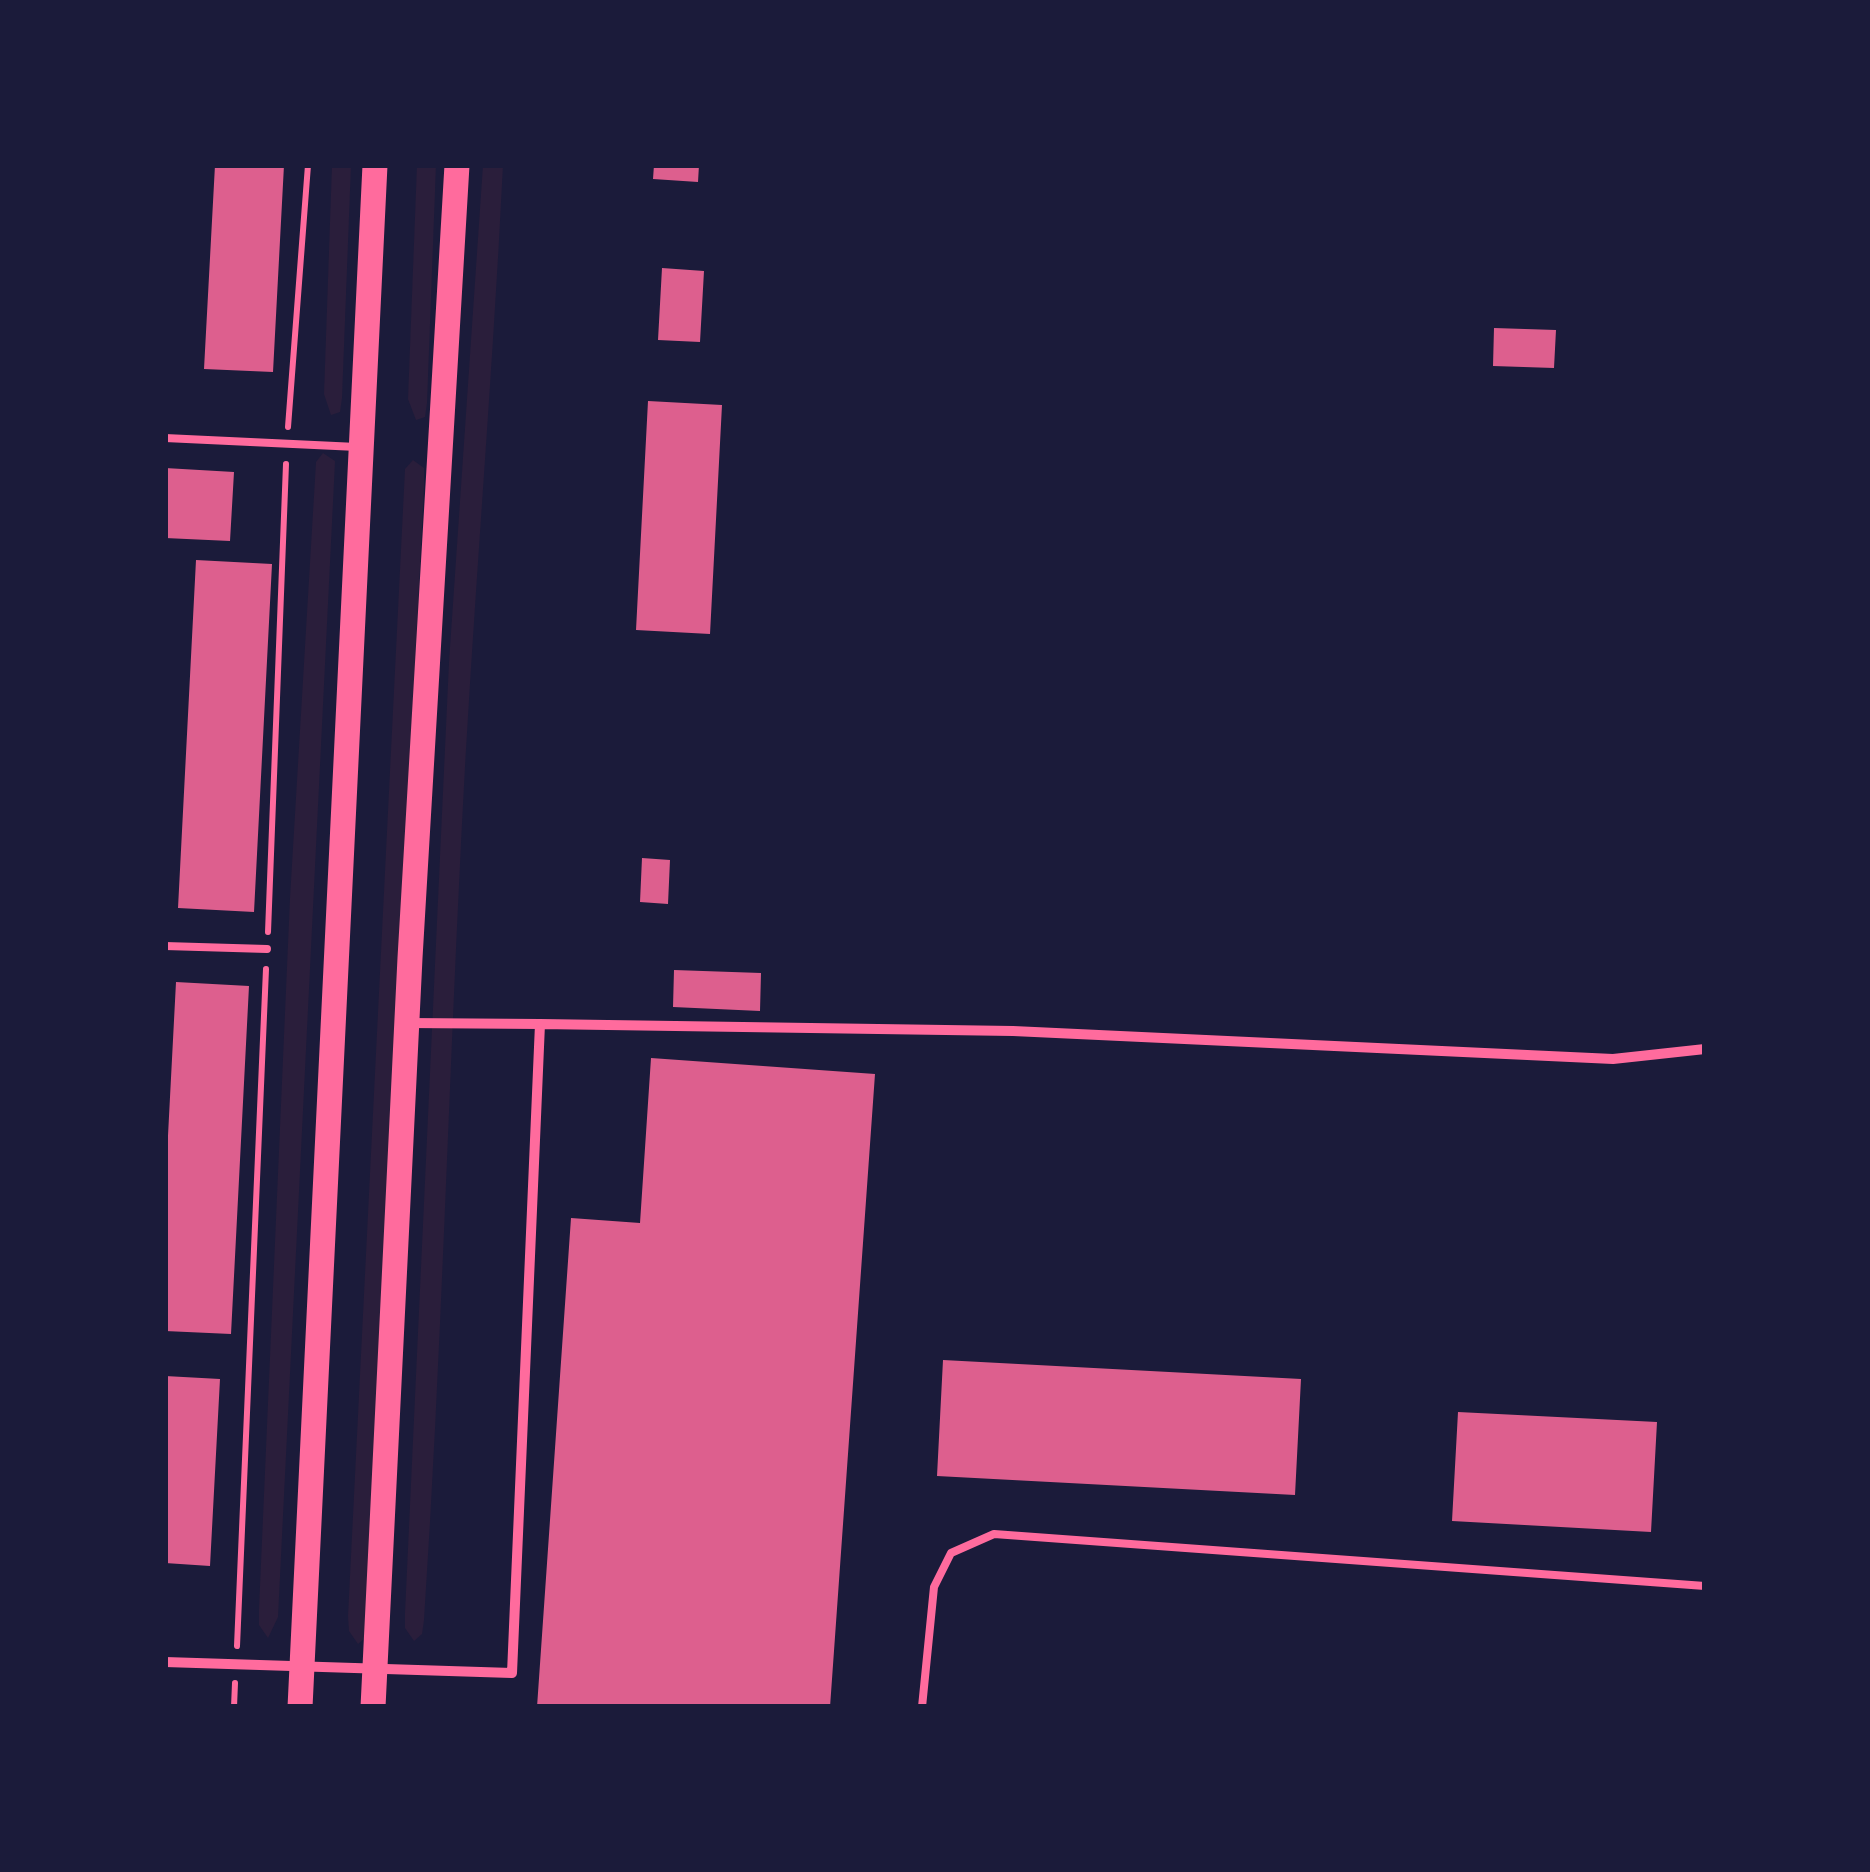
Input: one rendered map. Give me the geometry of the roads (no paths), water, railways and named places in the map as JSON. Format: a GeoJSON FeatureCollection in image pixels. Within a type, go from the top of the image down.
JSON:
{"type":"FeatureCollection","features":[{"type":"Feature","properties":{"kind":"main road"},"geometry":{"type":"LineString","coordinates":[[300,1707],[375,165]]}},
{"type":"Feature","properties":{"kind":"main road"},"geometry":{"type":"LineString","coordinates":[[373,1707],[457,165]]}},
{"type":"Feature","properties":{"kind":"street"},"geometry":{"type":"LineString","coordinates":[[408,1022],[1013,1031],[1612,1059],[1705,1049]]}},
{"type":"Feature","properties":{"kind":"street"},"geometry":{"type":"LineString","coordinates":[[165,1662],[512,1673],[540,1024]]}},
{"type":"Feature","properties":{"kind":"lane"},"geometry":{"type":"LineString","coordinates":[[165,438],[362,447]]}},
{"type":"Feature","properties":{"kind":"lane"},"geometry":{"type":"LineString","coordinates":[[165,946],[267,949]]}},
{"type":"Feature","properties":{"kind":"lane"},"geometry":{"type":"LineString","coordinates":[[922,1707],[934,1587],[951,1553],[994,1534],[1705,1586]]}}]}
